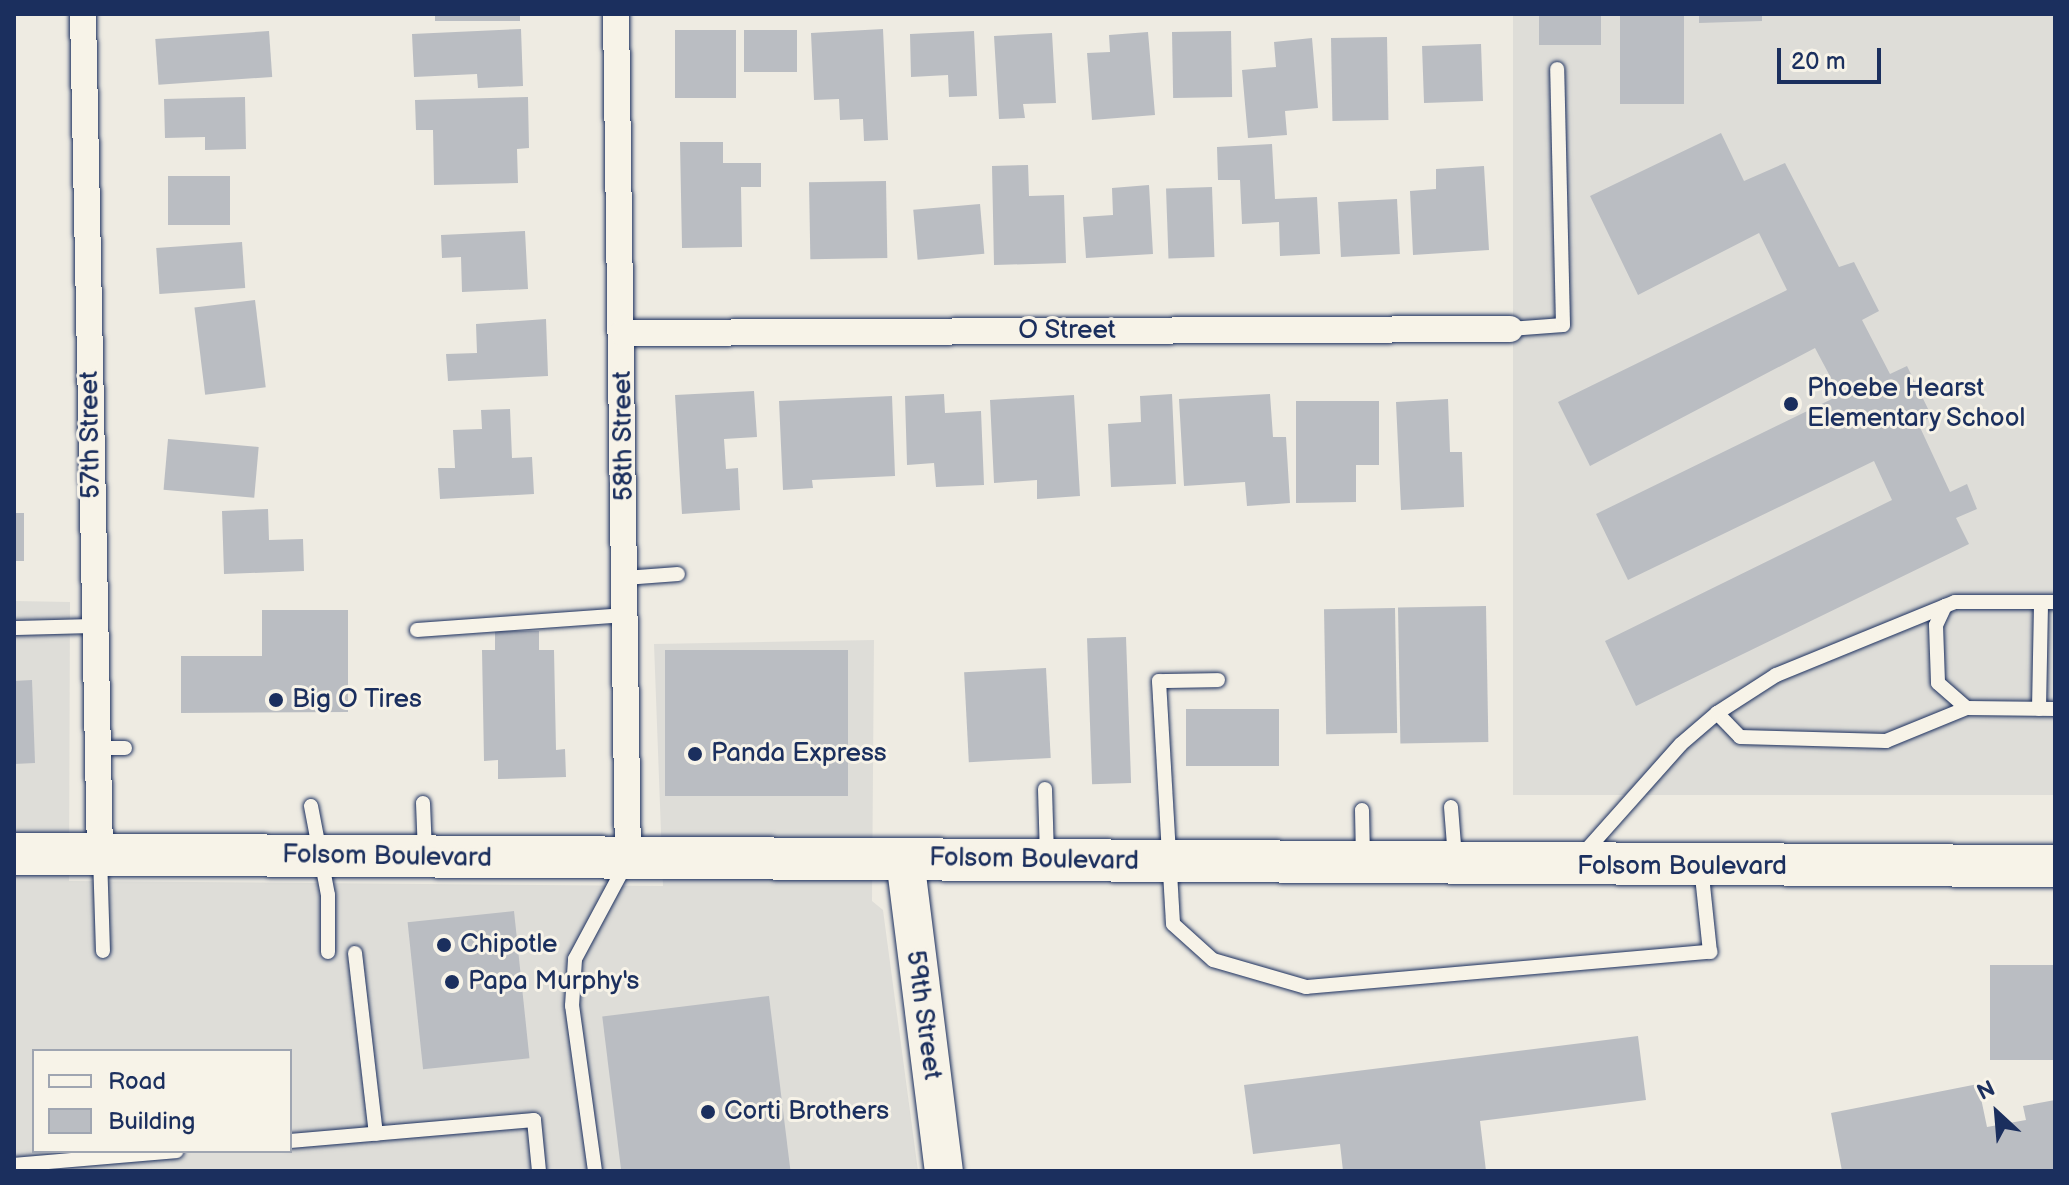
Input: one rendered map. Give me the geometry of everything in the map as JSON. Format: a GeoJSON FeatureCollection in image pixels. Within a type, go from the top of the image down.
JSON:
{"type":"FeatureCollection","features":[{"type":"Feature","properties":{"kind":"main road","name":"Folsom Boulevard"},"geometry":{"type":"LineString","coordinates":[[14,854],[1167,861],[1571,868],[2055,866]]}},
{"type":"Feature","properties":{"kind":"street","name":"57th Street"},"geometry":{"type":"LineString","coordinates":[[83,14],[100,856]]}},
{"type":"Feature","properties":{"kind":"street","name":"58th Street"},"geometry":{"type":"LineString","coordinates":[[616,14],[623,333],[628,859]]}},
{"type":"Feature","properties":{"kind":"street","name":"O Street"},"geometry":{"type":"LineString","coordinates":[[623,333],[1510,329]]}},
{"type":"Feature","properties":{"kind":"street","name":"59th Street"},"geometry":{"type":"LineString","coordinates":[[905,859],[944,1171]]}},
{"type":"Feature","properties":{"kind":"lane"},"geometry":{"type":"LineString","coordinates":[[1510,329],[1563,325],[1557,69]]}},
{"type":"Feature","properties":{"kind":"lane"},"geometry":{"type":"LineString","coordinates":[[625,578],[678,574]]}},
{"type":"Feature","properties":{"kind":"lane"},"geometry":{"type":"LineString","coordinates":[[1571,868],[1681,744],[1717,713],[1776,675],[1945,606],[2048,602],[2039,709]]}},
{"type":"Feature","properties":{"kind":"lane"},"geometry":{"type":"LineString","coordinates":[[1945,606],[1936,625],[1938,683],[1967,708]]}},
{"type":"Feature","properties":{"kind":"lane"},"geometry":{"type":"LineString","coordinates":[[417,630],[625,615]]}},
{"type":"Feature","properties":{"kind":"lane"},"geometry":{"type":"LineString","coordinates":[[14,628],[95,626]]}},
{"type":"Feature","properties":{"kind":"lane"},"geometry":{"type":"LineString","coordinates":[[1218,680],[1159,681],[1173,924],[1213,960],[1306,987],[1710,952],[1701,866]]}},
{"type":"Feature","properties":{"kind":"lane"},"geometry":{"type":"LineString","coordinates":[[1717,713],[1740,737],[1886,741],[1967,708],[2055,709]]}},
{"type":"Feature","properties":{"kind":"lane"},"geometry":{"type":"LineString","coordinates":[[97,748],[125,748]]}},
{"type":"Feature","properties":{"kind":"lane"},"geometry":{"type":"LineString","coordinates":[[1045,789],[1047,862]]}},
{"type":"Feature","properties":{"kind":"lane"},"geometry":{"type":"LineString","coordinates":[[423,803],[425,858]]}},
{"type":"Feature","properties":{"kind":"lane"},"geometry":{"type":"LineString","coordinates":[[311,806],[323,855],[328,952]]}},
{"type":"Feature","properties":{"kind":"lane"},"geometry":{"type":"LineString","coordinates":[[1451,807],[1456,866]]}},
{"type":"Feature","properties":{"kind":"lane"},"geometry":{"type":"LineString","coordinates":[[1362,810],[1363,863]]}},
{"type":"Feature","properties":{"kind":"lane"},"geometry":{"type":"LineString","coordinates":[[100,856],[103,951]]}},
{"type":"Feature","properties":{"kind":"lane"},"geometry":{"type":"LineString","coordinates":[[595,1171],[572,1006],[575,959],[628,859]]}},
{"type":"Feature","properties":{"kind":"lane"},"geometry":{"type":"LineString","coordinates":[[355,953],[376,1134]]}},
{"type":"Feature","properties":{"kind":"lane"},"geometry":{"type":"LineString","coordinates":[[292,1141],[534,1120],[539,1171]]}},
{"type":"Feature","properties":{"kind":"lane"},"geometry":{"type":"LineString","coordinates":[[14,1165],[153,1153]]}},
{"type":"Feature","properties":{"kind":"shaded area","name":"Phoebe Hearst Elementary School"},"geometry":{"type":"Polygon","coordinates":[[[1513,14],[2055,14],[2055,795],[1513,795],[1513,14]]]}},
{"type":"Feature","properties":{"kind":"shaded area"},"geometry":{"type":"Polygon","coordinates":[[[14,601],[70,602],[69,881],[663,886],[654,644],[874,640],[872,901],[883,910],[918,1171],[14,1171],[14,601]]]}},
{"type":"Feature","properties":{"kind":"building"},"geometry":{"type":"Polygon","coordinates":[[[435,14],[520,14],[520,21],[435,21],[435,14]]]}},
{"type":"Feature","properties":{"kind":"building"},"geometry":{"type":"Polygon","coordinates":[[[1539,14],[1601,14],[1601,45],[1539,45],[1539,14]]]}},
{"type":"Feature","properties":{"kind":"building"},"geometry":{"type":"Polygon","coordinates":[[[1620,14],[1684,14],[1684,104],[1620,104],[1620,14]]]}},
{"type":"Feature","properties":{"kind":"building"},"geometry":{"type":"Polygon","coordinates":[[[1699,14],[1762,14],[1762,21],[1699,23],[1699,14]]]}},
{"type":"Feature","properties":{"kind":"building"},"geometry":{"type":"Polygon","coordinates":[[[521,29],[523,86],[478,88],[477,74],[414,77],[412,34],[521,29]]]}},
{"type":"Feature","properties":{"kind":"building"},"geometry":{"type":"Polygon","coordinates":[[[883,29],[888,140],[864,141],[863,119],[840,120],[839,99],[814,100],[811,33],[883,29]]]}},
{"type":"Feature","properties":{"kind":"building"},"geometry":{"type":"Polygon","coordinates":[[[675,30],[736,30],[736,98],[675,98],[675,30]]]}},
{"type":"Feature","properties":{"kind":"building"},"geometry":{"type":"Polygon","coordinates":[[[744,30],[797,30],[797,72],[744,72],[744,30]]]}},
{"type":"Feature","properties":{"kind":"building"},"geometry":{"type":"Polygon","coordinates":[[[269,31],[272,77],[158,85],[155,39],[269,31]]]}},
{"type":"Feature","properties":{"kind":"building"},"geometry":{"type":"Polygon","coordinates":[[[974,31],[977,96],[949,97],[948,75],[911,77],[910,34],[974,31]]]}},
{"type":"Feature","properties":{"kind":"building"},"geometry":{"type":"Polygon","coordinates":[[[1231,31],[1232,97],[1173,98],[1172,32],[1231,31]]]}},
{"type":"Feature","properties":{"kind":"building"},"geometry":{"type":"Polygon","coordinates":[[[1148,32],[1155,115],[1092,120],[1087,53],[1110,52],[1109,35],[1148,32]]]}},
{"type":"Feature","properties":{"kind":"building"},"geometry":{"type":"Polygon","coordinates":[[[1052,33],[1056,103],[1023,104],[1025,118],[999,119],[994,36],[1052,33]]]}},
{"type":"Feature","properties":{"kind":"building"},"geometry":{"type":"Polygon","coordinates":[[[1387,37],[1388,120],[1332,121],[1331,38],[1387,37]]]}},
{"type":"Feature","properties":{"kind":"building"},"geometry":{"type":"Polygon","coordinates":[[[1312,38],[1318,108],[1285,111],[1287,135],[1248,138],[1242,70],[1276,67],[1274,42],[1312,38]]]}},
{"type":"Feature","properties":{"kind":"building"},"geometry":{"type":"Polygon","coordinates":[[[1481,44],[1483,101],[1424,103],[1422,46],[1481,44]]]}},
{"type":"Feature","properties":{"kind":"building"},"geometry":{"type":"Polygon","coordinates":[[[245,97],[246,149],[205,150],[205,137],[165,138],[164,99],[245,97]]]}},
{"type":"Feature","properties":{"kind":"building"},"geometry":{"type":"Polygon","coordinates":[[[528,97],[529,148],[517,149],[518,183],[434,185],[433,130],[416,130],[415,100],[528,97]]]}},
{"type":"Feature","properties":{"kind":"building"},"geometry":{"type":"Polygon","coordinates":[[[1721,133],[1744,181],[1785,163],[1839,267],[1854,262],[1879,311],[1862,320],[1890,374],[1907,366],[1932,417],[1918,423],[1950,492],[1967,484],[1977,509],[1956,518],[1969,544],[1636,706],[1605,641],[1892,500],[1874,461],[1628,580],[1596,514],[1840,395],[1815,348],[1590,466],[1558,402],[1787,290],[1759,233],[1638,295],[1590,196],[1721,133]]]}},
{"type":"Feature","properties":{"kind":"building"},"geometry":{"type":"Polygon","coordinates":[[[680,142],[723,142],[723,163],[761,163],[761,187],[741,187],[742,247],[682,248],[680,142]]]}},
{"type":"Feature","properties":{"kind":"building"},"geometry":{"type":"Polygon","coordinates":[[[1272,144],[1275,199],[1317,197],[1320,254],[1280,256],[1279,222],[1242,224],[1240,180],[1218,180],[1217,147],[1272,144]]]}},
{"type":"Feature","properties":{"kind":"building"},"geometry":{"type":"Polygon","coordinates":[[[1028,165],[1029,196],[1064,195],[1066,263],[994,265],[992,166],[1028,165]]]}},
{"type":"Feature","properties":{"kind":"building"},"geometry":{"type":"Polygon","coordinates":[[[1484,166],[1489,250],[1413,255],[1410,191],[1436,189],[1436,169],[1484,166]]]}},
{"type":"Feature","properties":{"kind":"building"},"geometry":{"type":"Polygon","coordinates":[[[168,176],[230,176],[230,225],[168,225],[168,176]]]}},
{"type":"Feature","properties":{"kind":"building"},"geometry":{"type":"Polygon","coordinates":[[[886,181],[887,258],[810,259],[809,182],[886,181]]]}},
{"type":"Feature","properties":{"kind":"building"},"geometry":{"type":"Polygon","coordinates":[[[1149,185],[1153,254],[1086,258],[1083,217],[1113,215],[1112,188],[1149,185]]]}},
{"type":"Feature","properties":{"kind":"building"},"geometry":{"type":"Polygon","coordinates":[[[1212,187],[1214,257],[1168,259],[1166,189],[1212,187]]]}},
{"type":"Feature","properties":{"kind":"building"},"geometry":{"type":"Polygon","coordinates":[[[1397,199],[1400,254],[1341,257],[1338,202],[1397,199]]]}},
{"type":"Feature","properties":{"kind":"building"},"geometry":{"type":"Polygon","coordinates":[[[980,204],[984,254],[918,260],[913,210],[980,204]]]}},
{"type":"Feature","properties":{"kind":"building"},"geometry":{"type":"Polygon","coordinates":[[[525,231],[528,289],[462,292],[461,257],[442,258],[441,235],[525,231]]]}},
{"type":"Feature","properties":{"kind":"building"},"geometry":{"type":"Polygon","coordinates":[[[242,242],[245,288],[159,294],[156,248],[242,242]]]}},
{"type":"Feature","properties":{"kind":"building"},"geometry":{"type":"Polygon","coordinates":[[[255,300],[266,387],[205,395],[194,307],[255,300]]]}},
{"type":"Feature","properties":{"kind":"building"},"geometry":{"type":"Polygon","coordinates":[[[546,319],[548,376],[448,381],[446,354],[477,353],[476,324],[546,319]]]}},
{"type":"Feature","properties":{"kind":"building"},"geometry":{"type":"Polygon","coordinates":[[[754,391],[757,437],[724,439],[726,469],[738,468],[740,510],[682,514],[675,395],[754,391]]]}},
{"type":"Feature","properties":{"kind":"building"},"geometry":{"type":"Polygon","coordinates":[[[944,394],[945,413],[981,411],[984,485],[936,487],[934,463],[907,465],[905,396],[944,394]]]}},
{"type":"Feature","properties":{"kind":"building"},"geometry":{"type":"Polygon","coordinates":[[[1172,394],[1176,484],[1111,487],[1108,424],[1141,422],[1140,396],[1172,394]]]}},
{"type":"Feature","properties":{"kind":"building"},"geometry":{"type":"Polygon","coordinates":[[[1270,394],[1273,437],[1286,437],[1290,503],[1247,506],[1245,482],[1184,486],[1179,399],[1270,394]]]}},
{"type":"Feature","properties":{"kind":"building"},"geometry":{"type":"Polygon","coordinates":[[[1074,395],[1080,496],[1037,499],[1037,480],[994,483],[990,400],[1074,395]]]}},
{"type":"Feature","properties":{"kind":"building"},"geometry":{"type":"Polygon","coordinates":[[[892,396],[895,476],[812,480],[813,488],[783,490],[779,401],[892,396]]]}},
{"type":"Feature","properties":{"kind":"building"},"geometry":{"type":"Polygon","coordinates":[[[1448,399],[1450,452],[1462,452],[1464,507],[1401,510],[1396,402],[1448,399]]]}},
{"type":"Feature","properties":{"kind":"building"},"geometry":{"type":"Polygon","coordinates":[[[1296,401],[1379,401],[1379,465],[1356,465],[1356,502],[1296,503],[1296,401]]]}},
{"type":"Feature","properties":{"kind":"building"},"geometry":{"type":"Polygon","coordinates":[[[510,409],[512,458],[532,457],[534,494],[440,499],[438,468],[455,468],[453,430],[482,429],[481,410],[510,409]]]}},
{"type":"Feature","properties":{"kind":"building"},"geometry":{"type":"Polygon","coordinates":[[[168,439],[259,447],[254,498],[164,490],[168,439]]]}},
{"type":"Feature","properties":{"kind":"building"},"geometry":{"type":"Polygon","coordinates":[[[268,509],[269,540],[303,539],[304,571],[224,574],[222,511],[268,509]]]}},
{"type":"Feature","properties":{"kind":"building"},"geometry":{"type":"Polygon","coordinates":[[[14,513],[24,513],[24,561],[14,561],[14,513]]]}},
{"type":"Feature","properties":{"kind":"building"},"geometry":{"type":"Polygon","coordinates":[[[1486,606],[1488,742],[1400,744],[1398,608],[1486,606]]]}},
{"type":"Feature","properties":{"kind":"building"},"geometry":{"type":"Polygon","coordinates":[[[1395,608],[1397,733],[1326,734],[1324,609],[1395,608]]]}},
{"type":"Feature","properties":{"kind":"building"},"geometry":{"type":"Polygon","coordinates":[[[262,610],[348,610],[348,712],[181,713],[181,656],[262,656],[262,610]]]}},
{"type":"Feature","properties":{"kind":"building"},"geometry":{"type":"Polygon","coordinates":[[[495,631],[539,631],[539,650],[554,650],[556,750],[565,749],[566,777],[498,779],[498,760],[484,761],[482,650],[495,650],[495,631]]]}},
{"type":"Feature","properties":{"kind":"building"},"geometry":{"type":"Polygon","coordinates":[[[1126,637],[1131,783],[1092,784],[1087,638],[1126,637]]]}},
{"type":"Feature","properties":{"kind":"building"},"geometry":{"type":"Polygon","coordinates":[[[665,650],[848,650],[848,796],[665,796],[665,650]]]}},
{"type":"Feature","properties":{"kind":"building"},"geometry":{"type":"Polygon","coordinates":[[[1046,668],[1051,758],[969,762],[964,672],[1046,668]]]}},
{"type":"Feature","properties":{"kind":"building"},"geometry":{"type":"Polygon","coordinates":[[[32,680],[35,763],[14,764],[14,681],[32,680]]]}},
{"type":"Feature","properties":{"kind":"building"},"geometry":{"type":"Polygon","coordinates":[[[1186,709],[1279,709],[1279,766],[1186,766],[1186,709]]]}},
{"type":"Feature","properties":{"kind":"building"},"geometry":{"type":"Polygon","coordinates":[[[514,911],[529,1058],[423,1069],[408,922],[514,911]]]}},
{"type":"Feature","properties":{"kind":"building"},"geometry":{"type":"Polygon","coordinates":[[[1990,965],[2055,965],[2055,1060],[1990,1060],[1990,965]]]}},
{"type":"Feature","properties":{"kind":"building"},"geometry":{"type":"Polygon","coordinates":[[[769,996],[790,1171],[621,1171],[602,1016],[769,996]]]}},
{"type":"Feature","properties":{"kind":"building"},"geometry":{"type":"Polygon","coordinates":[[[1638,1036],[1646,1100],[1480,1121],[1486,1171],[1343,1171],[1340,1144],[1253,1154],[1244,1085],[1638,1036]]]}},
{"type":"Feature","properties":{"kind":"building"},"geometry":{"type":"Polygon","coordinates":[[[1978,1084],[1987,1127],[2026,1120],[2023,1106],[2055,1100],[2055,1171],[1842,1171],[1831,1113],[1978,1084]]]}},
{"type":"Feature","properties":{"kind":"place","name":"Phoebe Hearst Elementary School"},"geometry":{"type":"Point","coordinates":[1791,404]}},
{"type":"Feature","properties":{"kind":"place","name":"Big O Tires"},"geometry":{"type":"Point","coordinates":[276,700]}},
{"type":"Feature","properties":{"kind":"place","name":"Panda Express"},"geometry":{"type":"Point","coordinates":[695,754]}},
{"type":"Feature","properties":{"kind":"place","name":"Chipotle"},"geometry":{"type":"Point","coordinates":[444,945]}},
{"type":"Feature","properties":{"kind":"place","name":"Papa Murphy's"},"geometry":{"type":"Point","coordinates":[452,982]}},
{"type":"Feature","properties":{"kind":"place","name":"Corti Brothers"},"geometry":{"type":"Point","coordinates":[708,1112]}}]}
